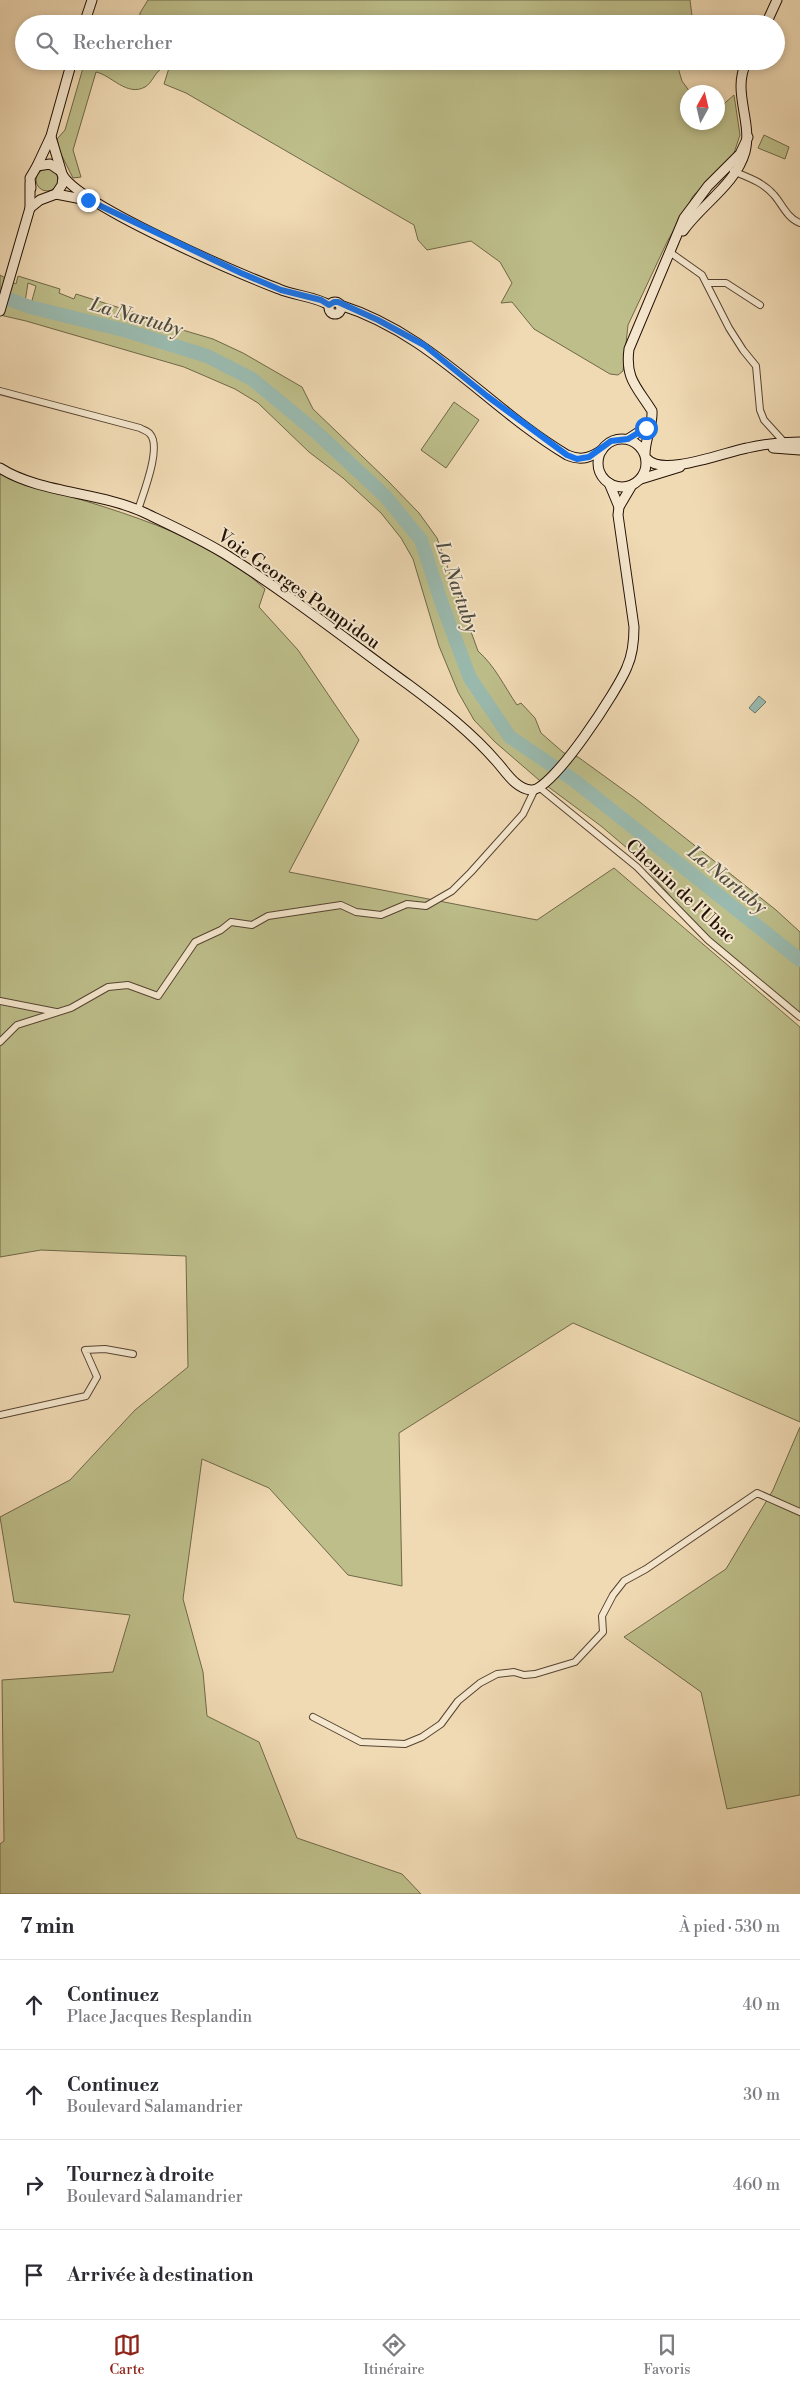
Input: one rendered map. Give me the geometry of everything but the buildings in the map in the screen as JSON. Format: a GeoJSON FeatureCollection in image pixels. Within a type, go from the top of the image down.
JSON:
{"type":"FeatureCollection","features":[{"type":"Feature","properties":{"kind":"street"},"geometry":{"type":"LineString","coordinates":[[87,15],[92,0]]}},
{"type":"Feature","properties":{"kind":"street"},"geometry":{"type":"LineString","coordinates":[[770,15],[776,0]]}},
{"type":"Feature","properties":{"kind":"street"},"geometry":{"type":"LineString","coordinates":[[0,311],[30,208],[31,173],[37,166],[51,136],[69,70]]}},
{"type":"Feature","properties":{"kind":"street"},"geometry":{"type":"LineString","coordinates":[[641,479],[647,466],[646,441],[652,411],[629,375],[627,364],[629,348],[671,253],[684,218],[692,206],[731,170],[748,137],[740,81],[744,70]]}},
{"type":"Feature","properties":{"kind":"street"},"geometry":{"type":"LineString","coordinates":[[30,208],[40,200],[52,195],[62,185],[61,172],[51,136]]}},
{"type":"Feature","properties":{"kind":"street"},"geometry":{"type":"LineString","coordinates":[[37,166],[50,164],[61,172],[68,183],[92,201],[241,273],[281,290],[321,300],[329,305],[330,312],[335,314],[340,311],[340,305],[378,320],[424,345],[487,396],[567,455],[581,459],[589,457],[602,450],[611,441],[628,439],[651,423]]}},
{"type":"Feature","properties":{"kind":"street"},"geometry":{"type":"LineString","coordinates":[[731,170],[748,176],[764,186],[773,194],[790,216],[800,223]]}},
{"type":"Feature","properties":{"kind":"street"},"geometry":{"type":"LineString","coordinates":[[30,183],[35,193],[92,201]]}},
{"type":"Feature","properties":{"kind":"street"},"geometry":{"type":"LineString","coordinates":[[671,253],[695,268],[706,283],[743,350],[756,366],[760,410],[764,420],[784,442]]}},
{"type":"Feature","properties":{"kind":"street"},"geometry":{"type":"LineString","coordinates":[[706,283],[726,283],[760,305]]}},
{"type":"Feature","properties":{"kind":"street"},"geometry":{"type":"LineString","coordinates":[[0,391],[140,428],[150,433],[154,442],[154,452],[138,510]]}},
{"type":"Feature","properties":{"kind":"street"},"geometry":{"type":"LineString","coordinates":[[628,439],[637,443],[653,464],[662,466],[690,463]]}},
{"type":"Feature","properties":{"kind":"street"},"geometry":{"type":"LineString","coordinates":[[609,483],[618,487],[632,485],[641,479],[690,463],[747,448],[784,442],[800,442]]}},
{"type":"Feature","properties":{"kind":"street"},"geometry":{"type":"LineString","coordinates":[[747,448],[800,450]]}},
{"type":"Feature","properties":{"kind":"street"},"geometry":{"type":"LineString","coordinates":[[602,450],[599,457],[599,469],[609,483],[619,507]]}},
{"type":"Feature","properties":{"kind":"street","name":"Voie Georges Pompidou"},"geometry":{"type":"LineString","coordinates":[[0,468],[21,478],[120,503],[218,550],[263,579],[418,692],[484,748],[507,776],[526,790],[540,788]]}},
{"type":"Feature","properties":{"kind":"street"},"geometry":{"type":"LineString","coordinates":[[0,1042],[17,1025],[71,1008],[108,987],[128,985],[158,996],[195,942],[221,930],[231,922],[252,925],[268,916],[341,905],[356,912],[380,915],[407,904],[426,906],[452,891],[523,814],[540,788],[573,754],[627,668],[634,643],[633,618],[618,518],[619,507],[632,485]]}},
{"type":"Feature","properties":{"kind":"street","name":"Chemin de l'Ubac"},"geometry":{"type":"LineString","coordinates":[[540,788],[637,868],[708,940],[800,1017]]}},
{"type":"Feature","properties":{"kind":"street"},"geometry":{"type":"LineString","coordinates":[[0,1001],[58,1012]]}},
{"type":"Feature","properties":{"kind":"street"},"geometry":{"type":"LineString","coordinates":[[0,1415],[86,1396],[97,1377],[85,1350],[105,1349],[133,1354]]}},
{"type":"Feature","properties":{"kind":"street"},"geometry":{"type":"LineString","coordinates":[[313,1717],[361,1742],[405,1744],[414,1741],[441,1724],[458,1701],[480,1683],[497,1674],[514,1672],[524,1675],[535,1674],[576,1662],[603,1632],[602,1616],[613,1595],[624,1581],[654,1564],[757,1493],[800,1512]]}},
{"type":"Feature","properties":{"kind":"green space"},"geometry":{"type":"Polygon","coordinates":[[[148,0],[690,0],[692,15],[140,15],[148,0]]]}},
{"type":"Feature","properties":{"kind":"green space"},"geometry":{"type":"Polygon","coordinates":[[[82,70],[160,70],[145,87],[138,89],[126,87],[96,72],[73,150],[81,177],[73,178],[60,152],[57,139],[65,130],[82,70]]]}},
{"type":"Feature","properties":{"kind":"green space"},"geometry":{"type":"Polygon","coordinates":[[[168,70],[679,70],[685,85],[680,85],[680,130],[725,130],[725,103],[734,95],[740,135],[734,153],[693,196],[667,242],[628,325],[623,371],[618,375],[610,374],[534,329],[512,302],[501,303],[512,283],[500,262],[471,241],[427,250],[418,240],[414,225],[186,93],[164,84],[168,70]]]}},
{"type":"Feature","properties":{"kind":"green space"},"geometry":{"type":"Polygon","coordinates":[[[764,135],[789,147],[785,159],[758,148],[764,135]]]}},
{"type":"Feature","properties":{"kind":"green space"},"geometry":{"type":"Polygon","coordinates":[[[47,169],[55,172],[58,180],[55,188],[47,191],[39,188],[36,180],[39,172],[47,169]]]}},
{"type":"Feature","properties":{"kind":"green space","name":"La Nartuby"},"geometry":{"type":"Polygon","coordinates":[[[0,275],[16,284],[18,276],[60,289],[59,293],[74,299],[76,294],[158,320],[159,323],[213,339],[243,353],[302,387],[313,409],[419,513],[437,538],[478,651],[494,670],[517,705],[521,703],[535,718],[541,733],[564,753],[578,757],[636,799],[776,910],[800,932],[800,1017],[708,940],[634,854],[601,826],[539,780],[495,742],[474,720],[458,692],[439,646],[413,559],[401,538],[381,513],[343,478],[309,452],[258,403],[235,389],[184,367],[0,315],[0,275]],[[28,283],[25,302],[31,304],[36,286],[28,283]]]}},
{"type":"Feature","properties":{"kind":"green space"},"geometry":{"type":"Polygon","coordinates":[[[454,402],[479,420],[446,468],[421,450],[454,402]]]}},
{"type":"Feature","properties":{"kind":"green space"},"geometry":{"type":"Polygon","coordinates":[[[0,474],[104,507],[174,532],[206,548],[237,567],[265,589],[259,607],[298,650],[359,740],[289,872],[537,920],[614,868],[800,1027],[800,1422],[573,1323],[399,1433],[402,1586],[348,1575],[269,1488],[202,1459],[183,1599],[203,1672],[207,1716],[259,1742],[297,1838],[402,1874],[421,1894],[0,1894],[0,1844],[4,1841],[2,1680],[113,1672],[130,1615],[14,1602],[0,1517],[70,1480],[135,1410],[188,1367],[186,1256],[41,1250],[0,1257],[0,474]]]}},
{"type":"Feature","properties":{"kind":"green space"},"geometry":{"type":"Polygon","coordinates":[[[800,1427],[800,1795],[727,1809],[701,1692],[624,1637],[726,1569],[773,1490],[800,1427]]]}},
{"type":"Feature","properties":{"kind":"water"},"geometry":{"type":"Polygon","coordinates":[[[759,696],[766,702],[755,713],[749,708],[759,696]]]}},
{"type":"Feature","properties":{"kind":"waterway","name":"La Nartuby"},"geometry":{"type":"LineString","coordinates":[[0,296],[30,307],[127,331],[207,356],[252,379],[315,431],[385,496],[421,540],[442,604],[470,678],[510,737],[575,781],[800,960]]}},
{"type":"Feature","properties":{"kind":"route"},"geometry":{"type":"LineString","coordinates":[[88,200],[122,218],[281,290],[321,300],[329,305],[330,303],[338,302],[340,305],[355,309],[400,330],[424,345],[561,452],[573,458],[589,457],[602,450],[611,441],[628,439],[646,428]]}}]}
